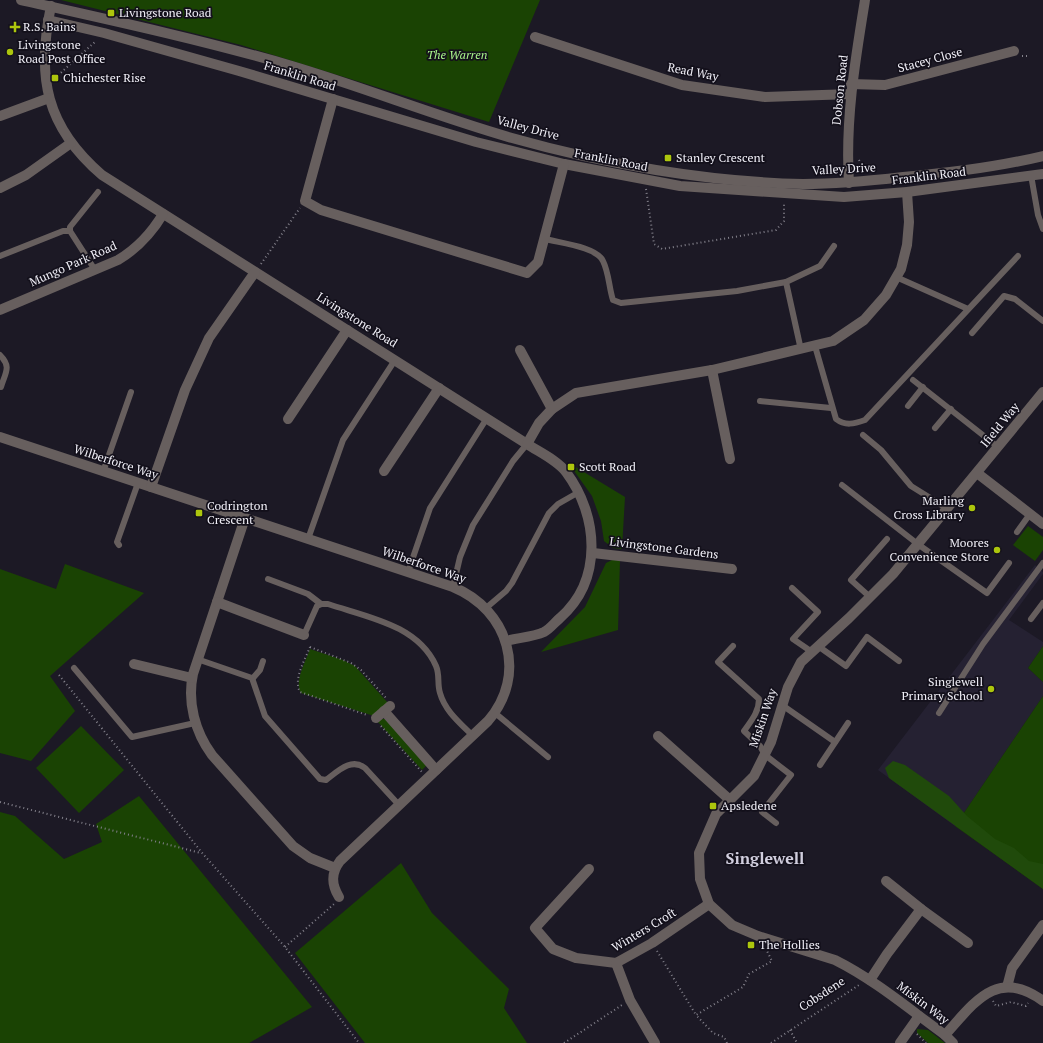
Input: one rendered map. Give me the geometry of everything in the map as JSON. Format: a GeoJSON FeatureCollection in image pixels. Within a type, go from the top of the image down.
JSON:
{"type":"FeatureCollection","features":[{"type":"Feature","properties":{"kind":"street","name":"Valley Drive"},"geometry":{"type":"LineString","coordinates":[[20,0],[51,6],[225,48],[292,66],[511,138],[571,153],[664,170],[738,179],[802,184],[849,183],[963,171],[1043,156]]}},
{"type":"Feature","properties":{"kind":"street","name":"Dobson Road"},"geometry":{"type":"LineString","coordinates":[[849,183],[847,155],[851,89],[865,0]]}},
{"type":"Feature","properties":{"kind":"street","name":"Livingstone Road"},"geometry":{"type":"LineString","coordinates":[[51,6],[48,20],[44,62],[49,98],[57,118],[71,143],[89,164],[102,175],[163,214],[487,418],[565,471],[579,492],[586,510],[591,531],[593,553],[586,583],[572,608],[544,632],[506,641]]}},
{"type":"Feature","properties":{"kind":"street","name":"Franklin Road"},"geometry":{"type":"LineString","coordinates":[[48,20],[104,33],[240,71],[332,100],[476,142],[564,164],[680,186],[844,198],[907,192],[1043,174]]}},
{"type":"Feature","properties":{"kind":"street","name":"Read Way"},"geometry":{"type":"LineString","coordinates":[[536,38],[682,85],[765,97],[851,89]]}},
{"type":"Feature","properties":{"kind":"street","name":"Stacey Close"},"geometry":{"type":"LineString","coordinates":[[851,89],[885,85],[1015,54]]}},
{"type":"Feature","properties":{"kind":"street"},"geometry":{"type":"LineString","coordinates":[[0,116],[49,98]]}},
{"type":"Feature","properties":{"kind":"street"},"geometry":{"type":"LineString","coordinates":[[332,100],[305,201],[321,210],[527,273],[538,262],[564,164]]}},
{"type":"Feature","properties":{"kind":"street"},"geometry":{"type":"LineString","coordinates":[[0,188],[26,175],[71,143]]}},
{"type":"Feature","properties":{"kind":"street"},"geometry":{"type":"LineString","coordinates":[[527,444],[539,423],[552,409],[576,393],[712,370],[833,342],[864,320],[886,296],[901,269],[907,245],[909,222],[907,192]]}},
{"type":"Feature","properties":{"kind":"street","name":"Mungo Park Road"},"geometry":{"type":"LineString","coordinates":[[0,310],[118,260],[138,246],[154,228],[163,214]]}},
{"type":"Feature","properties":{"kind":"street"},"geometry":{"type":"LineString","coordinates":[[151,487],[185,390],[209,338],[255,272]]}},
{"type":"Feature","properties":{"kind":"street"},"geometry":{"type":"LineString","coordinates":[[288,419],[347,330]]}},
{"type":"Feature","properties":{"kind":"street"},"geometry":{"type":"LineString","coordinates":[[520,350],[552,409]]}},
{"type":"Feature","properties":{"kind":"street"},"geometry":{"type":"LineString","coordinates":[[712,370],[730,459]]}},
{"type":"Feature","properties":{"kind":"street"},"geometry":{"type":"LineString","coordinates":[[384,471],[439,388]]}},
{"type":"Feature","properties":{"kind":"street","name":"Ifield Way"},"geometry":{"type":"LineString","coordinates":[[976,473],[1043,392]]}},
{"type":"Feature","properties":{"kind":"street","name":"Wilberforce Way"},"geometry":{"type":"LineString","coordinates":[[0,437],[453,587],[470,596],[486,608],[496,620],[506,641],[509,656],[510,676],[504,697],[496,713],[342,859],[335,868]]}},
{"type":"Feature","properties":{"kind":"street"},"geometry":{"type":"LineString","coordinates":[[976,473],[1043,524]]}},
{"type":"Feature","properties":{"kind":"street","name":"Miskin Way"},"geometry":{"type":"LineString","coordinates":[[953,1043],[945,1035],[870,979],[835,960],[768,940],[732,925],[709,904],[700,879],[699,853],[716,814],[754,776],[771,742],[788,687],[802,662],[870,597],[919,545],[976,473]]}},
{"type":"Feature","properties":{"kind":"street"},"geometry":{"type":"LineString","coordinates":[[245,518],[197,659],[192,678],[192,706],[195,723],[203,742],[213,757],[285,838],[306,856],[335,868],[332,880],[339,897]]}},
{"type":"Feature","properties":{"kind":"street","name":"Livingstone Gardens"},"geometry":{"type":"LineString","coordinates":[[593,553],[732,569]]}},
{"type":"Feature","properties":{"kind":"street"},"geometry":{"type":"LineString","coordinates":[[217,602],[304,635]]}},
{"type":"Feature","properties":{"kind":"street"},"geometry":{"type":"LineString","coordinates":[[134,664],[192,678]]}},
{"type":"Feature","properties":{"kind":"street"},"geometry":{"type":"LineString","coordinates":[[376,720],[387,705],[436,770]]}},
{"type":"Feature","properties":{"kind":"street"},"geometry":{"type":"LineString","coordinates":[[658,736],[730,800]]}},
{"type":"Feature","properties":{"kind":"street","name":"Winters Croft"},"geometry":{"type":"LineString","coordinates":[[589,869],[535,928],[553,948],[576,958],[616,963],[652,943],[709,904]]}},
{"type":"Feature","properties":{"kind":"street"},"geometry":{"type":"LineString","coordinates":[[886,881],[920,909],[968,943]]}},
{"type":"Feature","properties":{"kind":"street"},"geometry":{"type":"LineString","coordinates":[[870,979],[920,909]]}},
{"type":"Feature","properties":{"kind":"street"},"geometry":{"type":"LineString","coordinates":[[1007,987],[1012,968],[1043,925]]}},
{"type":"Feature","properties":{"kind":"street"},"geometry":{"type":"LineString","coordinates":[[616,963],[630,1000],[655,1043]]}},
{"type":"Feature","properties":{"kind":"street"},"geometry":{"type":"LineString","coordinates":[[945,1035],[980,998],[990,991],[1007,987],[1032,993],[1043,1001]]}},
{"type":"Feature","properties":{"kind":"street"},"geometry":{"type":"LineString","coordinates":[[900,1043],[919,1016]]}},
{"type":"Feature","properties":{"kind":"lane"},"geometry":{"type":"LineString","coordinates":[[1031,175],[1043,229]]}},
{"type":"Feature","properties":{"kind":"lane"},"geometry":{"type":"LineString","coordinates":[[95,270],[70,231],[72,223],[98,192]]}},
{"type":"Feature","properties":{"kind":"lane"},"geometry":{"type":"LineString","coordinates":[[0,256],[63,231],[70,231]]}},
{"type":"Feature","properties":{"kind":"lane"},"geometry":{"type":"LineString","coordinates":[[545,239],[592,251],[600,255],[604,263],[613,300],[622,303],[738,291],[786,282],[820,266],[834,246]]}},
{"type":"Feature","properties":{"kind":"lane"},"geometry":{"type":"LineString","coordinates":[[815,346],[831,408],[836,419],[842,424],[855,423],[865,420],[1018,256]]}},
{"type":"Feature","properties":{"kind":"lane"},"geometry":{"type":"LineString","coordinates":[[896,277],[968,309]]}},
{"type":"Feature","properties":{"kind":"lane"},"geometry":{"type":"LineString","coordinates":[[786,282],[801,350]]}},
{"type":"Feature","properties":{"kind":"lane"},"geometry":{"type":"LineString","coordinates":[[972,333],[1004,296],[1015,299],[1043,321]]}},
{"type":"Feature","properties":{"kind":"lane"},"geometry":{"type":"LineString","coordinates":[[0,355],[7,362],[7,368],[1,387]]}},
{"type":"Feature","properties":{"kind":"lane"},"geometry":{"type":"LineString","coordinates":[[308,539],[343,440],[395,360]]}},
{"type":"Feature","properties":{"kind":"lane"},"geometry":{"type":"LineString","coordinates":[[913,380],[998,447]]}},
{"type":"Feature","properties":{"kind":"lane"},"geometry":{"type":"LineString","coordinates":[[908,406],[924,388]]}},
{"type":"Feature","properties":{"kind":"lane"},"geometry":{"type":"LineString","coordinates":[[103,472],[131,392]]}},
{"type":"Feature","properties":{"kind":"lane"},"geometry":{"type":"LineString","coordinates":[[760,401],[831,408]]}},
{"type":"Feature","properties":{"kind":"lane"},"geometry":{"type":"LineString","coordinates":[[935,428],[951,409]]}},
{"type":"Feature","properties":{"kind":"lane"},"geometry":{"type":"LineString","coordinates":[[408,572],[430,508],[487,418]]}},
{"type":"Feature","properties":{"kind":"lane"},"geometry":{"type":"LineString","coordinates":[[863,435],[881,450],[911,486],[948,509]]}},
{"type":"Feature","properties":{"kind":"lane"},"geometry":{"type":"LineString","coordinates":[[453,587],[460,556],[473,525],[514,461],[527,444]]}},
{"type":"Feature","properties":{"kind":"lane"},"geometry":{"type":"LineString","coordinates":[[118,544],[117,542],[138,483]]}},
{"type":"Feature","properties":{"kind":"lane"},"geometry":{"type":"LineString","coordinates":[[842,485],[919,545],[987,593],[1009,563]]}},
{"type":"Feature","properties":{"kind":"lane"},"geometry":{"type":"LineString","coordinates":[[486,608],[506,591],[512,583],[530,551],[542,524],[550,512],[558,504],[579,492]]}},
{"type":"Feature","properties":{"kind":"lane"},"geometry":{"type":"LineString","coordinates":[[1017,532],[1030,514]]}},
{"type":"Feature","properties":{"kind":"lane"},"geometry":{"type":"LineString","coordinates":[[870,597],[851,580],[887,539]]}},
{"type":"Feature","properties":{"kind":"lane"},"geometry":{"type":"LineString","coordinates":[[939,713],[983,644],[1043,563]]}},
{"type":"Feature","properties":{"kind":"lane"},"geometry":{"type":"LineString","coordinates":[[268,579],[308,594],[321,604]]}},
{"type":"Feature","properties":{"kind":"lane"},"geometry":{"type":"LineString","coordinates":[[792,588],[818,612],[793,639],[846,666],[868,637],[899,661]]}},
{"type":"Feature","properties":{"kind":"lane"},"geometry":{"type":"LineString","coordinates":[[1031,619],[1043,603]]}},
{"type":"Feature","properties":{"kind":"lane"},"geometry":{"type":"LineString","coordinates":[[304,635],[317,606],[321,604],[328,604],[409,633],[421,645],[436,665],[439,692],[446,708],[472,736]]}},
{"type":"Feature","properties":{"kind":"lane"},"geometry":{"type":"LineString","coordinates":[[733,646],[718,662],[759,699],[759,707],[756,715],[744,731],[760,746],[765,755],[791,775],[762,812],[776,823]]}},
{"type":"Feature","properties":{"kind":"lane"},"geometry":{"type":"LineString","coordinates":[[197,659],[253,678]]}},
{"type":"Feature","properties":{"kind":"lane"},"geometry":{"type":"LineString","coordinates":[[253,678],[260,670],[263,661]]}},
{"type":"Feature","properties":{"kind":"lane"},"geometry":{"type":"LineString","coordinates":[[74,668],[132,737],[195,723]]}},
{"type":"Feature","properties":{"kind":"lane"},"geometry":{"type":"LineString","coordinates":[[253,678],[265,716],[320,779],[326,779],[349,765],[359,765],[399,805]]}},
{"type":"Feature","properties":{"kind":"lane"},"geometry":{"type":"LineString","coordinates":[[782,705],[835,742]]}},
{"type":"Feature","properties":{"kind":"lane"},"geometry":{"type":"LineString","coordinates":[[496,713],[548,757]]}},
{"type":"Feature","properties":{"kind":"lane"},"geometry":{"type":"LineString","coordinates":[[820,765],[848,723]]}},
{"type":"Feature","properties":{"kind":"path"},"geometry":{"type":"LineString","coordinates":[[46,82],[58,77],[104,33]]}},
{"type":"Feature","properties":{"kind":"path"},"geometry":{"type":"LineString","coordinates":[[1015,54],[1028,56]]}},
{"type":"Feature","properties":{"kind":"path"},"geometry":{"type":"LineString","coordinates":[[859,159],[862,166],[872,170]]}},
{"type":"Feature","properties":{"kind":"path"},"geometry":{"type":"LineString","coordinates":[[644,179],[654,244],[662,249],[776,230],[784,221],[784,193]]}},
{"type":"Feature","properties":{"kind":"path"},"geometry":{"type":"LineString","coordinates":[[255,272],[305,201]]}},
{"type":"Feature","properties":{"kind":"path"},"geometry":{"type":"LineString","coordinates":[[304,635],[310,647],[344,659],[354,665],[387,705]]}},
{"type":"Feature","properties":{"kind":"path"},"geometry":{"type":"LineString","coordinates":[[310,647],[299,678],[298,688],[300,692],[376,720],[422,773]]}},
{"type":"Feature","properties":{"kind":"path"},"geometry":{"type":"LineString","coordinates":[[59,675],[203,854],[285,947],[359,1043]]}},
{"type":"Feature","properties":{"kind":"path"},"geometry":{"type":"LineString","coordinates":[[0,802],[203,854]]}},
{"type":"Feature","properties":{"kind":"path"},"geometry":{"type":"LineString","coordinates":[[285,947],[340,898],[339,897]]}},
{"type":"Feature","properties":{"kind":"path"},"geometry":{"type":"LineString","coordinates":[[696,1015],[743,987],[749,974],[772,961],[766,949],[768,940]]}},
{"type":"Feature","properties":{"kind":"path"},"geometry":{"type":"LineString","coordinates":[[652,943],[696,1015],[713,1033],[724,1037],[727,1043]]}},
{"type":"Feature","properties":{"kind":"path","name":"Cobsdene"},"geometry":{"type":"LineString","coordinates":[[771,1043],[870,979]]}},
{"type":"Feature","properties":{"kind":"path"},"geometry":{"type":"LineString","coordinates":[[990,999],[996,1006],[1011,1002],[1026,1006],[1032,993]]}},
{"type":"Feature","properties":{"kind":"path"},"geometry":{"type":"LineString","coordinates":[[564,1043],[630,1000]]}},
{"type":"Feature","properties":{"kind":"path"},"geometry":{"type":"LineString","coordinates":[[790,1030],[797,1043]]}},
{"type":"Feature","properties":{"kind":"shaded area","name":"Singlewell Primary School"},"geometry":{"type":"Polygon","coordinates":[[[1035,565],[1043,572],[1043,574],[1009,620],[1043,642],[1043,646],[1028,668],[1043,682],[1043,696],[955,826],[878,770],[1035,565]]]}},
{"type":"Feature","properties":{"kind":"green space","name":"The Warren"},"geometry":{"type":"Polygon","coordinates":[[[61,0],[540,0],[489,122],[241,45],[61,0]]]}},
{"type":"Feature","properties":{"kind":"green space"},"geometry":{"type":"Polygon","coordinates":[[[574,466],[625,497],[622,549],[613,548],[604,541],[601,521],[592,496],[572,468],[574,466]]]}},
{"type":"Feature","properties":{"kind":"green space"},"geometry":{"type":"Polygon","coordinates":[[[1028,526],[1043,537],[1043,550],[1035,561],[1013,545],[1028,526]]]}},
{"type":"Feature","properties":{"kind":"green space"},"geometry":{"type":"Polygon","coordinates":[[[612,560],[620,560],[618,630],[541,652],[585,607],[606,563],[612,560]]]}},
{"type":"Feature","properties":{"kind":"green space"},"geometry":{"type":"Polygon","coordinates":[[[65,564],[144,593],[50,676],[75,711],[31,761],[0,753],[0,569],[56,589],[65,564]]]}},
{"type":"Feature","properties":{"kind":"green space"},"geometry":{"type":"Polygon","coordinates":[[[1043,646],[1043,682],[1028,668],[1043,646]]]}},
{"type":"Feature","properties":{"kind":"green space"},"geometry":{"type":"Polygon","coordinates":[[[310,649],[343,660],[355,666],[388,703],[374,716],[301,693],[299,688],[300,677],[310,649]]]}},
{"type":"Feature","properties":{"kind":"green space"},"geometry":{"type":"Polygon","coordinates":[[[1043,696],[1043,889],[955,826],[1043,696]]]}},
{"type":"Feature","properties":{"kind":"green space"},"geometry":{"type":"Polygon","coordinates":[[[380,719],[385,719],[427,765],[422,770],[377,721],[380,719]]]}},
{"type":"Feature","properties":{"kind":"green space"},"geometry":{"type":"Polygon","coordinates":[[[81,726],[124,770],[79,813],[36,768],[81,726]]]}},
{"type":"Feature","properties":{"kind":"green space"},"geometry":{"type":"Polygon","coordinates":[[[893,761],[905,765],[949,796],[967,816],[995,839],[1014,848],[1029,861],[1043,864],[1043,889],[889,778],[885,768],[893,761]]]}},
{"type":"Feature","properties":{"kind":"green space"},"geometry":{"type":"Polygon","coordinates":[[[139,796],[312,1007],[249,1043],[0,1043],[0,812],[15,816],[64,859],[102,842],[96,824],[139,796]]]}},
{"type":"Feature","properties":{"kind":"green space"},"geometry":{"type":"Polygon","coordinates":[[[401,863],[432,913],[509,989],[504,1008],[527,1043],[365,1043],[295,953],[401,863]]]}},
{"type":"Feature","properties":{"kind":"green space"},"geometry":{"type":"Polygon","coordinates":[[[917,1029],[928,1030],[945,1043],[928,1043],[917,1033],[917,1029]]]}},
{"type":"Feature","properties":{"kind":"place","name":"Livingstone Road"},"geometry":{"type":"Point","coordinates":[111,13]}},
{"type":"Feature","properties":{"kind":"place","name":"R.S. Bains"},"geometry":{"type":"Point","coordinates":[15,27]}},
{"type":"Feature","properties":{"kind":"place","name":"Livingstone Road Post Office"},"geometry":{"type":"Point","coordinates":[10,52]}},
{"type":"Feature","properties":{"kind":"place","name":"Chichester Rise"},"geometry":{"type":"Point","coordinates":[55,78]}},
{"type":"Feature","properties":{"kind":"place","name":"Stanley Crescent"},"geometry":{"type":"Point","coordinates":[668,158]}},
{"type":"Feature","properties":{"kind":"place","name":"Scott Road"},"geometry":{"type":"Point","coordinates":[571,467]}},
{"type":"Feature","properties":{"kind":"place","name":"Marling Cross Library"},"geometry":{"type":"Point","coordinates":[972,508]}},
{"type":"Feature","properties":{"kind":"place","name":"Codrington Crescent"},"geometry":{"type":"Point","coordinates":[199,513]}},
{"type":"Feature","properties":{"kind":"place","name":"Moores Convenience Store"},"geometry":{"type":"Point","coordinates":[997,550]}},
{"type":"Feature","properties":{"kind":"place","name":"Singlewell Primary School"},"geometry":{"type":"Point","coordinates":[991,689]}},
{"type":"Feature","properties":{"kind":"place","name":"Apsledene"},"geometry":{"type":"Point","coordinates":[713,806]}},
{"type":"Feature","properties":{"kind":"place","name":"The Hollies"},"geometry":{"type":"Point","coordinates":[751,945]}},
{"type":"Feature","properties":{"kind":"district","name":"Singlewell"},"geometry":{"type":"Point","coordinates":[765,858]}}]}
